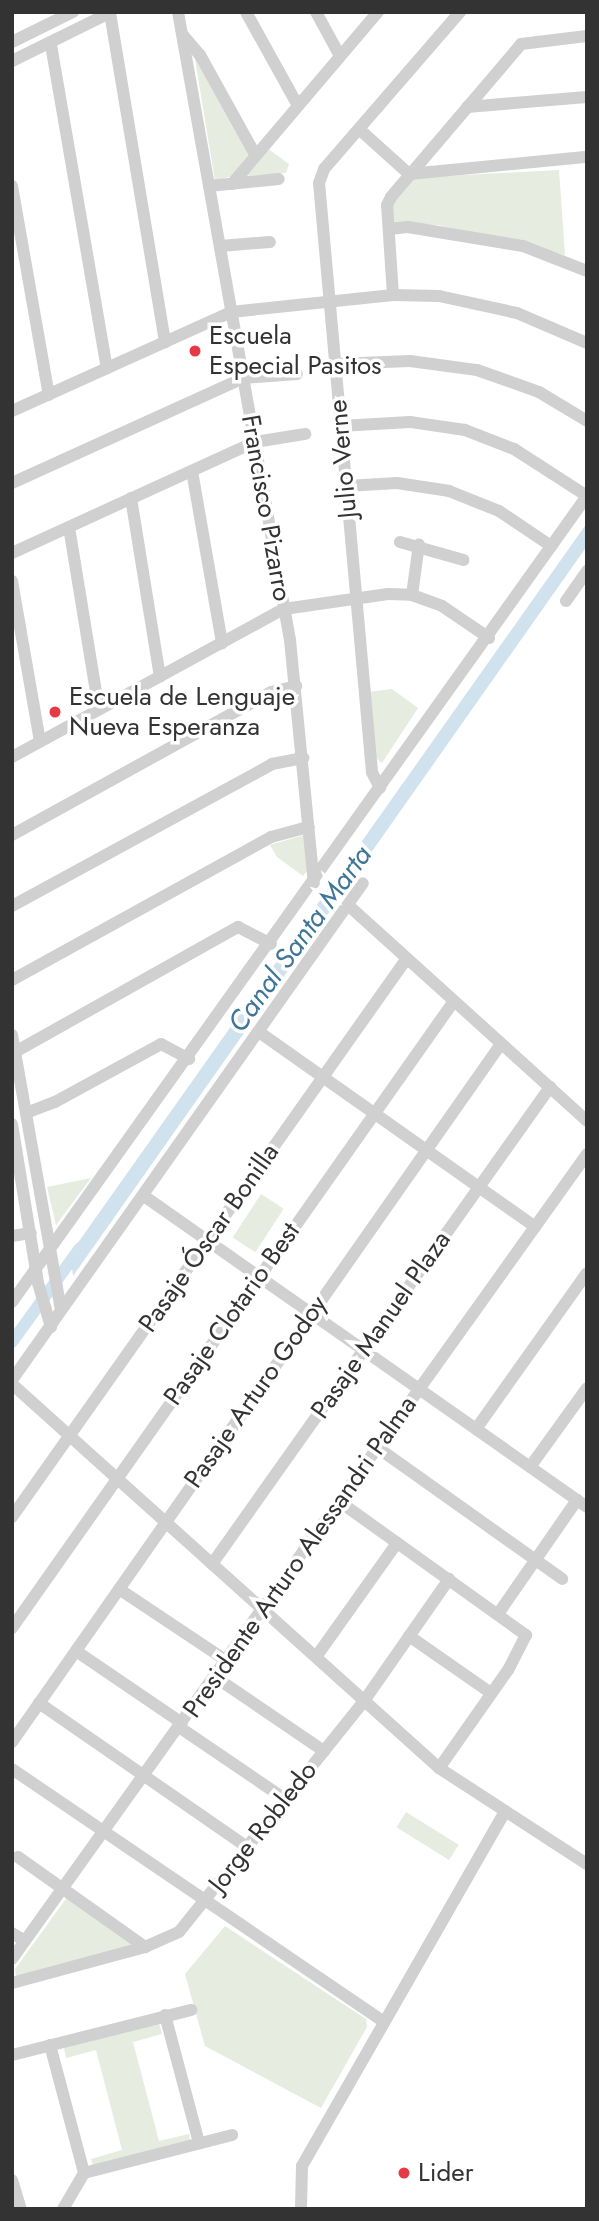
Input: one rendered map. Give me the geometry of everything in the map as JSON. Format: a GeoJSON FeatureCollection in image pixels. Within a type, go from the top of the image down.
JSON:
{"type":"FeatureCollection","features":[{"type":"Feature","properties":{"kind":"street"},"geometry":{"type":"LineString","coordinates":[[12,42],[48,19],[73,12]]}},
{"type":"Feature","properties":{"kind":"street","name":"Francisco Pizarro"},"geometry":{"type":"LineString","coordinates":[[178,12],[284,609],[296,686],[314,883]]}},
{"type":"Feature","properties":{"kind":"street"},"geometry":{"type":"LineString","coordinates":[[246,12],[298,106]]}},
{"type":"Feature","properties":{"kind":"street"},"geometry":{"type":"LineString","coordinates":[[316,12],[340,56]]}},
{"type":"Feature","properties":{"kind":"street"},"geometry":{"type":"LineString","coordinates":[[232,184],[377,12]]}},
{"type":"Feature","properties":{"kind":"street","name":"Julio Verne"},"geometry":{"type":"LineString","coordinates":[[380,788],[372,772],[320,178],[460,12]]}},
{"type":"Feature","properties":{"kind":"street"},"geometry":{"type":"LineString","coordinates":[[12,61],[51,45],[110,13],[165,342]]}},
{"type":"Feature","properties":{"kind":"street"},"geometry":{"type":"LineString","coordinates":[[183,35],[200,55],[256,156]]}},
{"type":"Feature","properties":{"kind":"street"},"geometry":{"type":"LineString","coordinates":[[393,295],[387,205],[410,174],[521,44],[587,36]]}},
{"type":"Feature","properties":{"kind":"street"},"geometry":{"type":"LineString","coordinates":[[51,45],[107,368]]}},
{"type":"Feature","properties":{"kind":"street"},"geometry":{"type":"LineString","coordinates":[[467,107],[587,97]]}},
{"type":"Feature","properties":{"kind":"street"},"geometry":{"type":"LineString","coordinates":[[359,129],[410,174],[587,157]]}},
{"type":"Feature","properties":{"kind":"street"},"geometry":{"type":"LineString","coordinates":[[209,186],[279,179]]}},
{"type":"Feature","properties":{"kind":"street"},"geometry":{"type":"LineString","coordinates":[[12,186],[49,395]]}},
{"type":"Feature","properties":{"kind":"street"},"geometry":{"type":"LineString","coordinates":[[389,229],[408,228],[512,244],[587,271]]}},
{"type":"Feature","properties":{"kind":"street"},"geometry":{"type":"LineString","coordinates":[[220,246],[270,242]]}},
{"type":"Feature","properties":{"kind":"street"},"geometry":{"type":"LineString","coordinates":[[12,411],[231,312],[393,295],[479,303],[548,323],[587,343]]}},
{"type":"Feature","properties":{"kind":"street"},"geometry":{"type":"LineString","coordinates":[[335,364],[410,361],[477,370],[539,392],[587,421]]}},
{"type":"Feature","properties":{"kind":"street"},"geometry":{"type":"LineString","coordinates":[[12,483],[243,378],[297,374]]}},
{"type":"Feature","properties":{"kind":"street"},"geometry":{"type":"LineString","coordinates":[[12,1302],[38,1278],[189,1059],[587,496],[514,449],[465,430],[410,422],[340,425]]}},
{"type":"Feature","properties":{"kind":"street"},"geometry":{"type":"LineString","coordinates":[[12,553],[255,442],[305,434]]}},
{"type":"Feature","properties":{"kind":"street"},"geometry":{"type":"LineString","coordinates":[[192,471],[222,643]]}},
{"type":"Feature","properties":{"kind":"street"},"geometry":{"type":"LineString","coordinates":[[346,486],[409,484],[449,491],[499,511],[551,546]]}},
{"type":"Feature","properties":{"kind":"street"},"geometry":{"type":"LineString","coordinates":[[131,498],[160,677]]}},
{"type":"Feature","properties":{"kind":"street"},"geometry":{"type":"LineString","coordinates":[[69,527],[99,710]]}},
{"type":"Feature","properties":{"kind":"street"},"geometry":{"type":"LineString","coordinates":[[400,542],[419,544],[463,560]]}},
{"type":"Feature","properties":{"kind":"street"},"geometry":{"type":"LineString","coordinates":[[412,595],[419,544]]}},
{"type":"Feature","properties":{"kind":"street"},"geometry":{"type":"LineString","coordinates":[[566,601],[587,571]]}},
{"type":"Feature","properties":{"kind":"street"},"geometry":{"type":"LineString","coordinates":[[12,581],[40,742]]}},
{"type":"Feature","properties":{"kind":"street"},"geometry":{"type":"LineString","coordinates":[[12,757],[284,609],[356,598],[412,595],[442,606],[489,638]]}},
{"type":"Feature","properties":{"kind":"street"},"geometry":{"type":"LineString","coordinates":[[12,835],[271,692],[296,686]]}},
{"type":"Feature","properties":{"kind":"street"},"geometry":{"type":"LineString","coordinates":[[12,906],[272,764],[303,758]]}},
{"type":"Feature","properties":{"kind":"street"},"geometry":{"type":"LineString","coordinates":[[12,980],[271,837],[309,827]]}},
{"type":"Feature","properties":{"kind":"street"},"geometry":{"type":"LineString","coordinates":[[12,1367],[47,1319],[61,1310],[144,1196],[363,883]]}},
{"type":"Feature","properties":{"kind":"street"},"geometry":{"type":"LineString","coordinates":[[348,905],[587,1121]]}},
{"type":"Feature","properties":{"kind":"street"},"geometry":{"type":"LineString","coordinates":[[15,1052],[238,927],[271,944]]}},
{"type":"Feature","properties":{"kind":"street","name":"Pasaje Óscar Bonilla"},"geometry":{"type":"LineString","coordinates":[[12,1517],[407,958]]}},
{"type":"Feature","properties":{"kind":"street","name":"Pasaje Clotario Best"},"geometry":{"type":"LineString","coordinates":[[12,1628],[454,1001]]}},
{"type":"Feature","properties":{"kind":"street"},"geometry":{"type":"LineString","coordinates":[[259,1032],[535,1227]]}},
{"type":"Feature","properties":{"kind":"street"},"geometry":{"type":"LineString","coordinates":[[12,1035],[61,1310]]}},
{"type":"Feature","properties":{"kind":"street"},"geometry":{"type":"LineString","coordinates":[[26,1113],[48,1106],[161,1044],[189,1059]]}},
{"type":"Feature","properties":{"kind":"street","name":"Pasaje Arturo Godoy"},"geometry":{"type":"LineString","coordinates":[[12,1742],[501,1044]]}},
{"type":"Feature","properties":{"kind":"street","name":"Pasaje Manuel Plaza"},"geometry":{"type":"LineString","coordinates":[[212,1564],[550,1087]]}},
{"type":"Feature","properties":{"kind":"street"},"geometry":{"type":"LineString","coordinates":[[12,1124],[16,1168],[47,1319],[12,1382],[439,1768],[587,1864]]}},
{"type":"Feature","properties":{"kind":"street","name":"Presidente Arturo Alessandri Palma"},"geometry":{"type":"LineString","coordinates":[[12,1959],[264,1610],[587,1154]]}},
{"type":"Feature","properties":{"kind":"street"},"geometry":{"type":"LineString","coordinates":[[144,1196],[582,1503],[536,1559],[498,1614]]}},
{"type":"Feature","properties":{"kind":"street"},"geometry":{"type":"LineString","coordinates":[[12,1236],[31,1233]]}},
{"type":"Feature","properties":{"kind":"street"},"geometry":{"type":"LineString","coordinates":[[477,1429],[587,1273]]}},
{"type":"Feature","properties":{"kind":"street"},"geometry":{"type":"LineString","coordinates":[[530,1467],[587,1388]]}},
{"type":"Feature","properties":{"kind":"street"},"geometry":{"type":"LineString","coordinates":[[378,1448],[562,1579]]}},
{"type":"Feature","properties":{"kind":"street"},"geometry":{"type":"LineString","coordinates":[[340,1502],[526,1635],[491,1693],[439,1768]]}},
{"type":"Feature","properties":{"kind":"street"},"geometry":{"type":"LineString","coordinates":[[316,1657],[397,1543]]}},
{"type":"Feature","properties":{"kind":"street","name":"Jorge Robledo"},"geometry":{"type":"LineString","coordinates":[[12,1983],[145,1947],[175,1935],[364,1701],[449,1579]]}},
{"type":"Feature","properties":{"kind":"street"},"geometry":{"type":"LineString","coordinates":[[119,1588],[227,1661]]}},
{"type":"Feature","properties":{"kind":"street"},"geometry":{"type":"LineString","coordinates":[[409,1636],[491,1693]]}},
{"type":"Feature","properties":{"kind":"street"},"geometry":{"type":"LineString","coordinates":[[76,1651],[285,1799]]}},
{"type":"Feature","properties":{"kind":"street"},"geometry":{"type":"LineString","coordinates":[[215,1677],[324,1751]]}},
{"type":"Feature","properties":{"kind":"street"},"geometry":{"type":"LineString","coordinates":[[39,1703],[247,1847]]}},
{"type":"Feature","properties":{"kind":"street"},"geometry":{"type":"LineString","coordinates":[[12,1769],[384,2022]]}},
{"type":"Feature","properties":{"kind":"street"},"geometry":{"type":"LineString","coordinates":[[298,2208],[300,2172],[505,1811]]}},
{"type":"Feature","properties":{"kind":"street"},"geometry":{"type":"LineString","coordinates":[[18,1857],[145,1947]]}},
{"type":"Feature","properties":{"kind":"street"},"geometry":{"type":"LineString","coordinates":[[12,1933],[25,1941]]}},
{"type":"Feature","properties":{"kind":"street"},"geometry":{"type":"LineString","coordinates":[[12,2055],[191,2010]]}},
{"type":"Feature","properties":{"kind":"street"},"geometry":{"type":"LineString","coordinates":[[165,2015],[199,2143]]}},
{"type":"Feature","properties":{"kind":"street"},"geometry":{"type":"LineString","coordinates":[[50,2045],[84,2173]]}},
{"type":"Feature","properties":{"kind":"street"},"geometry":{"type":"LineString","coordinates":[[63,2209],[84,2173],[232,2135]]}},
{"type":"Feature","properties":{"kind":"street"},"geometry":{"type":"LineString","coordinates":[[12,2180],[21,2209]]}},
{"type":"Feature","properties":{"kind":"shaded area"},"geometry":{"type":"Polygon","coordinates":[[[194,53],[250,156],[232,176],[215,181],[194,53]]]}},
{"type":"Feature","properties":{"kind":"shaded area"},"geometry":{"type":"Polygon","coordinates":[[[267,148],[289,164],[286,173],[246,176],[267,148]]]}},
{"type":"Feature","properties":{"kind":"shaded area"},"geometry":{"type":"Polygon","coordinates":[[[559,170],[565,255],[438,225],[392,224],[391,205],[409,178],[559,170]]]}},
{"type":"Feature","properties":{"kind":"shaded area"},"geometry":{"type":"Polygon","coordinates":[[[392,689],[418,708],[382,763],[376,758],[368,692],[392,689]]]}},
{"type":"Feature","properties":{"kind":"shaded area"},"geometry":{"type":"Polygon","coordinates":[[[304,835],[309,869],[303,876],[277,857],[270,845],[304,835]]]}},
{"type":"Feature","properties":{"kind":"shaded area"},"geometry":{"type":"Polygon","coordinates":[[[91,1178],[56,1225],[47,1187],[91,1178]]]}},
{"type":"Feature","properties":{"kind":"shaded area"},"geometry":{"type":"Polygon","coordinates":[[[261,1194],[284,1209],[255,1252],[233,1238],[261,1194]]]}},
{"type":"Feature","properties":{"kind":"shaded area"},"geometry":{"type":"Polygon","coordinates":[[[406,1812],[459,1845],[449,1860],[396,1827],[406,1812]]]}},
{"type":"Feature","properties":{"kind":"shaded area"},"geometry":{"type":"Polygon","coordinates":[[[68,1896],[133,1945],[16,1977],[15,1969],[68,1896]]]}},
{"type":"Feature","properties":{"kind":"shaded area"},"geometry":{"type":"Polygon","coordinates":[[[225,1926],[366,2019],[367,2027],[321,2108],[205,2046],[185,1974],[225,1926]]]}},
{"type":"Feature","properties":{"kind":"shaded area"},"geometry":{"type":"Polygon","coordinates":[[[159,2023],[162,2034],[133,2042],[159,2141],[189,2134],[190,2140],[93,2166],[91,2159],[122,2150],[96,2050],[66,2058],[64,2048],[159,2023]]]}},
{"type":"Feature","properties":{"kind":"water"},"geometry":{"type":"Polygon","coordinates":[[[587,523],[587,546],[73,1276],[70,1254],[587,523]]]}},
{"type":"Feature","properties":{"kind":"waterway","name":"Canal Santa Marta"},"geometry":{"type":"LineString","coordinates":[[12,1342],[80,1248]]}},
{"type":"Feature","properties":{"kind":"place","name":"Escuela Especial Pasitos"},"geometry":{"type":"Point","coordinates":[195,351]}},
{"type":"Feature","properties":{"kind":"place","name":"Escuela de Lenguaje Nueva Esperanza"},"geometry":{"type":"Point","coordinates":[55,712]}},
{"type":"Feature","properties":{"kind":"place","name":"Lider"},"geometry":{"type":"Point","coordinates":[404,2173]}}]}
